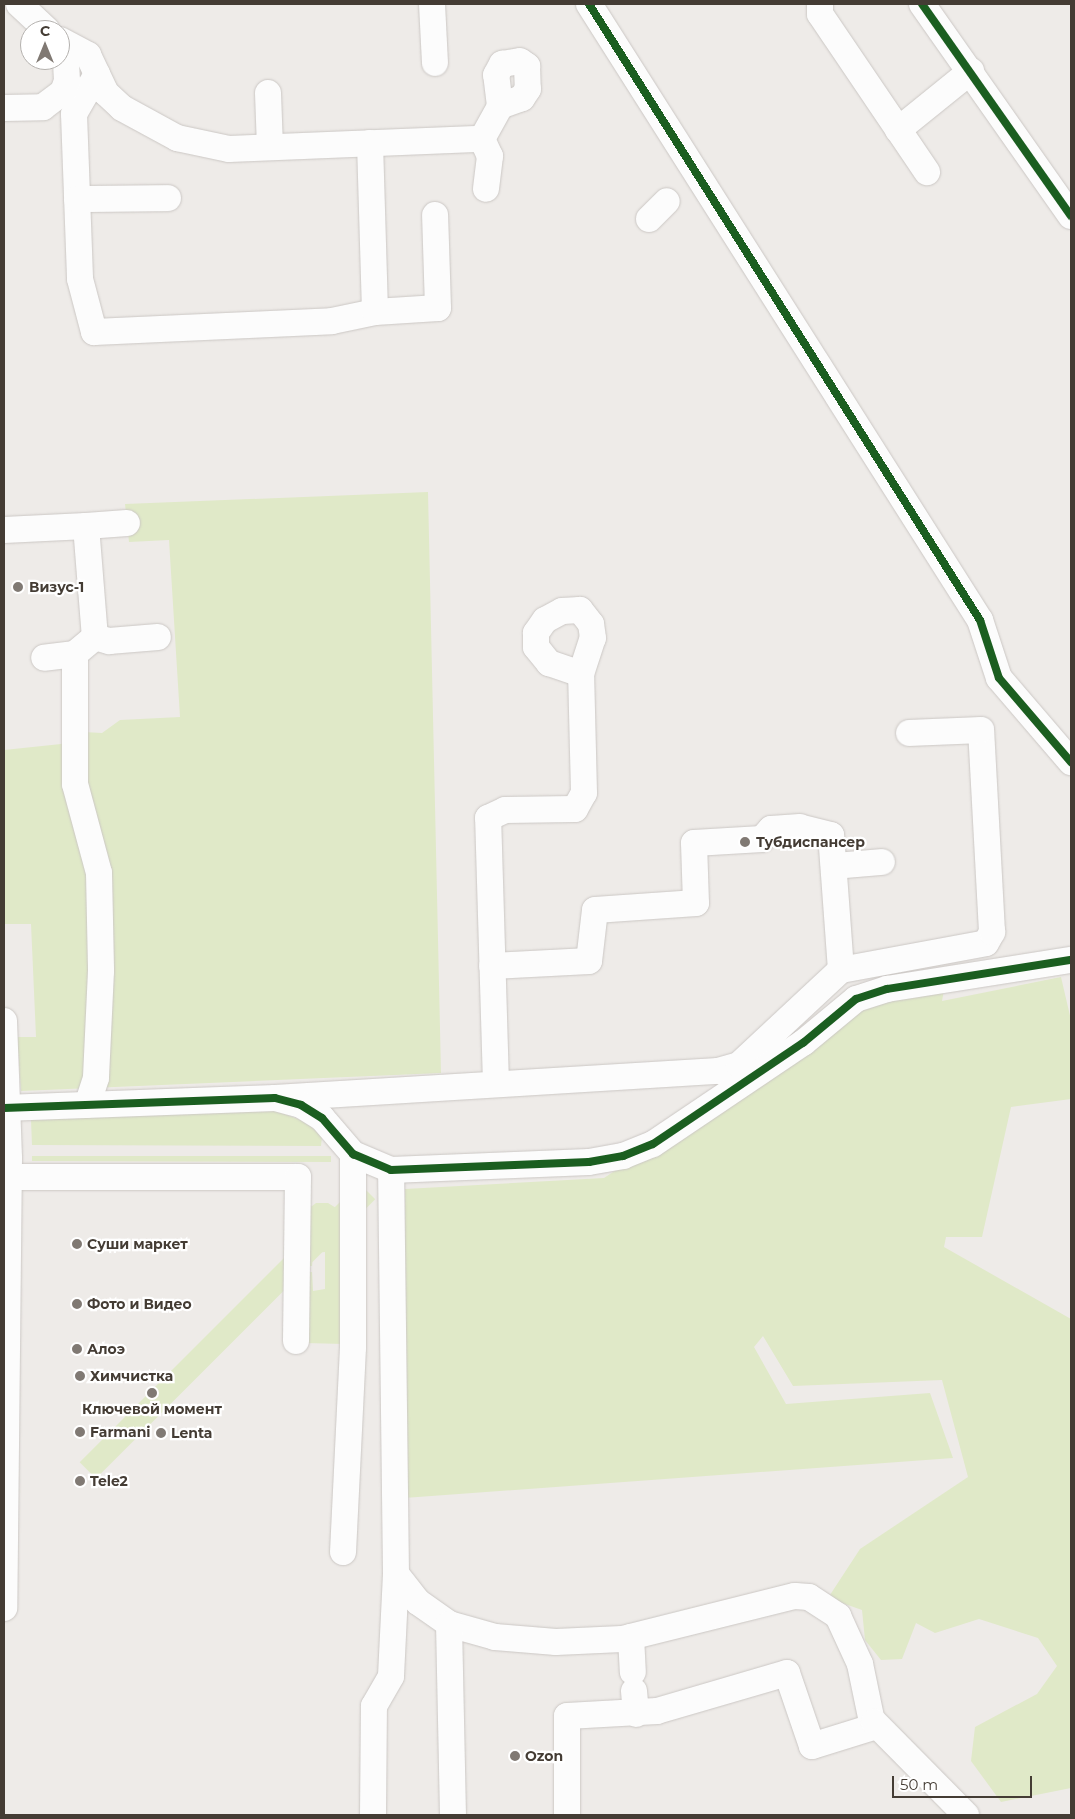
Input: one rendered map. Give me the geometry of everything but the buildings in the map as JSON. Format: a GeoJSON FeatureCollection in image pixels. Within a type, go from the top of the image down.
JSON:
{"type":"FeatureCollection","features":[{"type":"Feature","properties":{"kind":"street"},"geometry":{"type":"LineString","coordinates":[[432,4],[434,63]]}},
{"type":"Feature","properties":{"kind":"street"},"geometry":{"type":"LineString","coordinates":[[590,4],[980,620],[998,678],[1071,762]]}},
{"type":"Feature","properties":{"kind":"street"},"geometry":{"type":"LineString","coordinates":[[820,4],[820,14],[927,172]]}},
{"type":"Feature","properties":{"kind":"street"},"geometry":{"type":"LineString","coordinates":[[922,4],[971,71],[1071,216]]}},
{"type":"Feature","properties":{"kind":"street"},"geometry":{"type":"LineString","coordinates":[[14,11],[29,20]]}},
{"type":"Feature","properties":{"kind":"street"},"geometry":{"type":"LineString","coordinates":[[70,45],[88,55],[106,93],[122,108],[177,138],[229,149],[482,139]]}},
{"type":"Feature","properties":{"kind":"street"},"geometry":{"type":"LineString","coordinates":[[4,108],[43,107],[63,92],[67,81],[65,70]]}},
{"type":"Feature","properties":{"kind":"street"},"geometry":{"type":"LineString","coordinates":[[898,130],[971,71]]}},
{"type":"Feature","properties":{"kind":"street"},"geometry":{"type":"LineString","coordinates":[[97,74],[74,114],[80,279],[94,332],[332,321],[375,312],[438,308],[435,216]]}},
{"type":"Feature","properties":{"kind":"street"},"geometry":{"type":"LineString","coordinates":[[268,93],[270,147]]}},
{"type":"Feature","properties":{"kind":"street"},"geometry":{"type":"LineString","coordinates":[[482,139],[500,106]]}},
{"type":"Feature","properties":{"kind":"street"},"geometry":{"type":"LineString","coordinates":[[482,139],[490,156],[486,189]]}},
{"type":"Feature","properties":{"kind":"street"},"geometry":{"type":"LineString","coordinates":[[370,143],[375,312]]}},
{"type":"Feature","properties":{"kind":"street"},"geometry":{"type":"LineString","coordinates":[[77,199],[168,198]]}},
{"type":"Feature","properties":{"kind":"street"},"geometry":{"type":"LineString","coordinates":[[4,530],[127,524]]}},
{"type":"Feature","properties":{"kind":"street"},"geometry":{"type":"LineString","coordinates":[[86,526],[95,637]]}},
{"type":"Feature","properties":{"kind":"street"},"geometry":{"type":"LineString","coordinates":[[95,637],[108,641],[158,637]]}},
{"type":"Feature","properties":{"kind":"street"},"geometry":{"type":"LineString","coordinates":[[44,658],[75,654],[95,637]]}},
{"type":"Feature","properties":{"kind":"street"},"geometry":{"type":"LineString","coordinates":[[75,654],[75,784],[99,873],[101,981],[96,1078],[87,1104]]}},
{"type":"Feature","properties":{"kind":"street"},"geometry":{"type":"LineString","coordinates":[[496,1084],[488,818],[505,810],[576,809],[583,801],[581,674]]}},
{"type":"Feature","properties":{"kind":"street"},"geometry":{"type":"LineString","coordinates":[[5,1108],[275,1098],[718,1071],[739,1065],[841,970],[986,943],[992,932],[981,730],[909,733]]}},
{"type":"Feature","properties":{"kind":"street"},"geometry":{"type":"LineString","coordinates":[[492,966],[589,960],[595,910],[696,903],[694,843],[762,839],[771,829],[800,827],[831,835],[841,970]]}},
{"type":"Feature","properties":{"kind":"street"},"geometry":{"type":"LineString","coordinates":[[834,866],[882,862]]}},
{"type":"Feature","properties":{"kind":"street"},"geometry":{"type":"LineString","coordinates":[[275,1098],[301,1105],[322,1118],[353,1154],[390,1170],[624,1156],[653,1144],[726,1096],[856,998],[887,989],[1071,960]]}},
{"type":"Feature","properties":{"kind":"street"},"geometry":{"type":"LineString","coordinates":[[4,1021],[5,1108],[9,1177],[4,1608]]}},
{"type":"Feature","properties":{"kind":"street"},"geometry":{"type":"LineString","coordinates":[[342,1552],[353,1347],[353,1154]]}},
{"type":"Feature","properties":{"kind":"street"},"geometry":{"type":"LineString","coordinates":[[373,1815],[374,1706],[391,1676],[396,1574],[390,1170]]}},
{"type":"Feature","properties":{"kind":"street"},"geometry":{"type":"LineString","coordinates":[[9,1177],[298,1177],[296,1342]]}},
{"type":"Feature","properties":{"kind":"street"},"geometry":{"type":"LineString","coordinates":[[396,1574],[418,1602],[450,1624],[470,1633],[556,1642],[631,1637],[795,1596],[809,1597],[838,1616],[849,1636],[874,1722],[966,1815]]}},
{"type":"Feature","properties":{"kind":"street"},"geometry":{"type":"LineString","coordinates":[[450,1624],[453,1815]]}},
{"type":"Feature","properties":{"kind":"street"},"geometry":{"type":"LineString","coordinates":[[631,1637],[634,1692]]}},
{"type":"Feature","properties":{"kind":"street"},"geometry":{"type":"LineString","coordinates":[[567,1815],[567,1716],[634,1692],[787,1672],[812,1746],[868,1730],[874,1722]]}},
{"type":"Feature","properties":{"kind":"green space"},"geometry":{"type":"Polygon","coordinates":[[[428,492],[441,1073],[21,1091],[17,1037],[36,1037],[31,924],[4,924],[4,750],[61,744],[84,732],[102,733],[120,720],[180,717],[169,540],[129,542],[125,504],[428,492]]]}},
{"type":"Feature","properties":{"kind":"green space"},"geometry":{"type":"Polygon","coordinates":[[[1061,977],[1071,1020],[1071,1099],[1011,1107],[982,1237],[946,1237],[944,1247],[1071,1319],[1071,1788],[1001,1802],[971,1761],[975,1727],[1037,1694],[1057,1666],[1038,1638],[979,1619],[935,1633],[916,1623],[902,1659],[881,1660],[865,1640],[862,1610],[828,1598],[860,1549],[968,1477],[942,1380],[793,1386],[763,1336],[754,1347],[786,1404],[930,1393],[953,1458],[404,1498],[405,1189],[604,1178],[865,1005],[944,990],[942,1001],[1061,977]]]}},
{"type":"Feature","properties":{"kind":"green space"},"geometry":{"type":"Polygon","coordinates":[[[268,1108],[306,1122],[322,1136],[321,1146],[32,1145],[31,1120],[268,1108]]]}},
{"type":"Feature","properties":{"kind":"green space"},"geometry":{"type":"Polygon","coordinates":[[[32,1156],[331,1156],[331,1162],[32,1161],[32,1156]]]}},
{"type":"Feature","properties":{"kind":"green space"},"geometry":{"type":"Polygon","coordinates":[[[359,1183],[375,1199],[96,1479],[80,1462],[359,1183]]]}},
{"type":"Feature","properties":{"kind":"green space"},"geometry":{"type":"Polygon","coordinates":[[[316,1203],[328,1203],[341,1211],[344,1344],[305,1343],[305,1272],[312,1272],[313,1291],[325,1289],[325,1252],[313,1253],[312,1266],[305,1266],[308,1209],[316,1203]]]}},
{"type":"Feature","properties":{"kind":"cycle path"},"geometry":{"type":"LineString","coordinates":[[589,4],[980,620],[999,678],[1071,762]]}},
{"type":"Feature","properties":{"kind":"cycle path"},"geometry":{"type":"LineString","coordinates":[[922,4],[1071,216]]}},
{"type":"Feature","properties":{"kind":"cycle path"},"geometry":{"type":"LineString","coordinates":[[4,1108],[275,1098],[301,1105],[322,1118],[353,1154],[391,1170],[589,1162],[623,1156],[653,1144],[803,1043],[856,999],[887,989],[1071,960]]}},
{"type":"Feature","properties":{"kind":"place","name":"Визус-1"},"geometry":{"type":"Point","coordinates":[18,587]}},
{"type":"Feature","properties":{"kind":"place","name":"Тубдиспансер"},"geometry":{"type":"Point","coordinates":[745,842]}},
{"type":"Feature","properties":{"kind":"place","name":"Суши маркет"},"geometry":{"type":"Point","coordinates":[77,1244]}},
{"type":"Feature","properties":{"kind":"place","name":"Фото и Видео"},"geometry":{"type":"Point","coordinates":[77,1304]}},
{"type":"Feature","properties":{"kind":"place","name":"Алоэ"},"geometry":{"type":"Point","coordinates":[77,1349]}},
{"type":"Feature","properties":{"kind":"place","name":"Химчистка"},"geometry":{"type":"Point","coordinates":[80,1376]}},
{"type":"Feature","properties":{"kind":"place","name":"Ключевой момент"},"geometry":{"type":"Point","coordinates":[152,1393]}},
{"type":"Feature","properties":{"kind":"place","name":"Farmani"},"geometry":{"type":"Point","coordinates":[80,1432]}},
{"type":"Feature","properties":{"kind":"place","name":"Lenta"},"geometry":{"type":"Point","coordinates":[161,1433]}},
{"type":"Feature","properties":{"kind":"place","name":"Tele2"},"geometry":{"type":"Point","coordinates":[80,1481]}},
{"type":"Feature","properties":{"kind":"place","name":"Ozon"},"geometry":{"type":"Point","coordinates":[515,1756]}}]}
